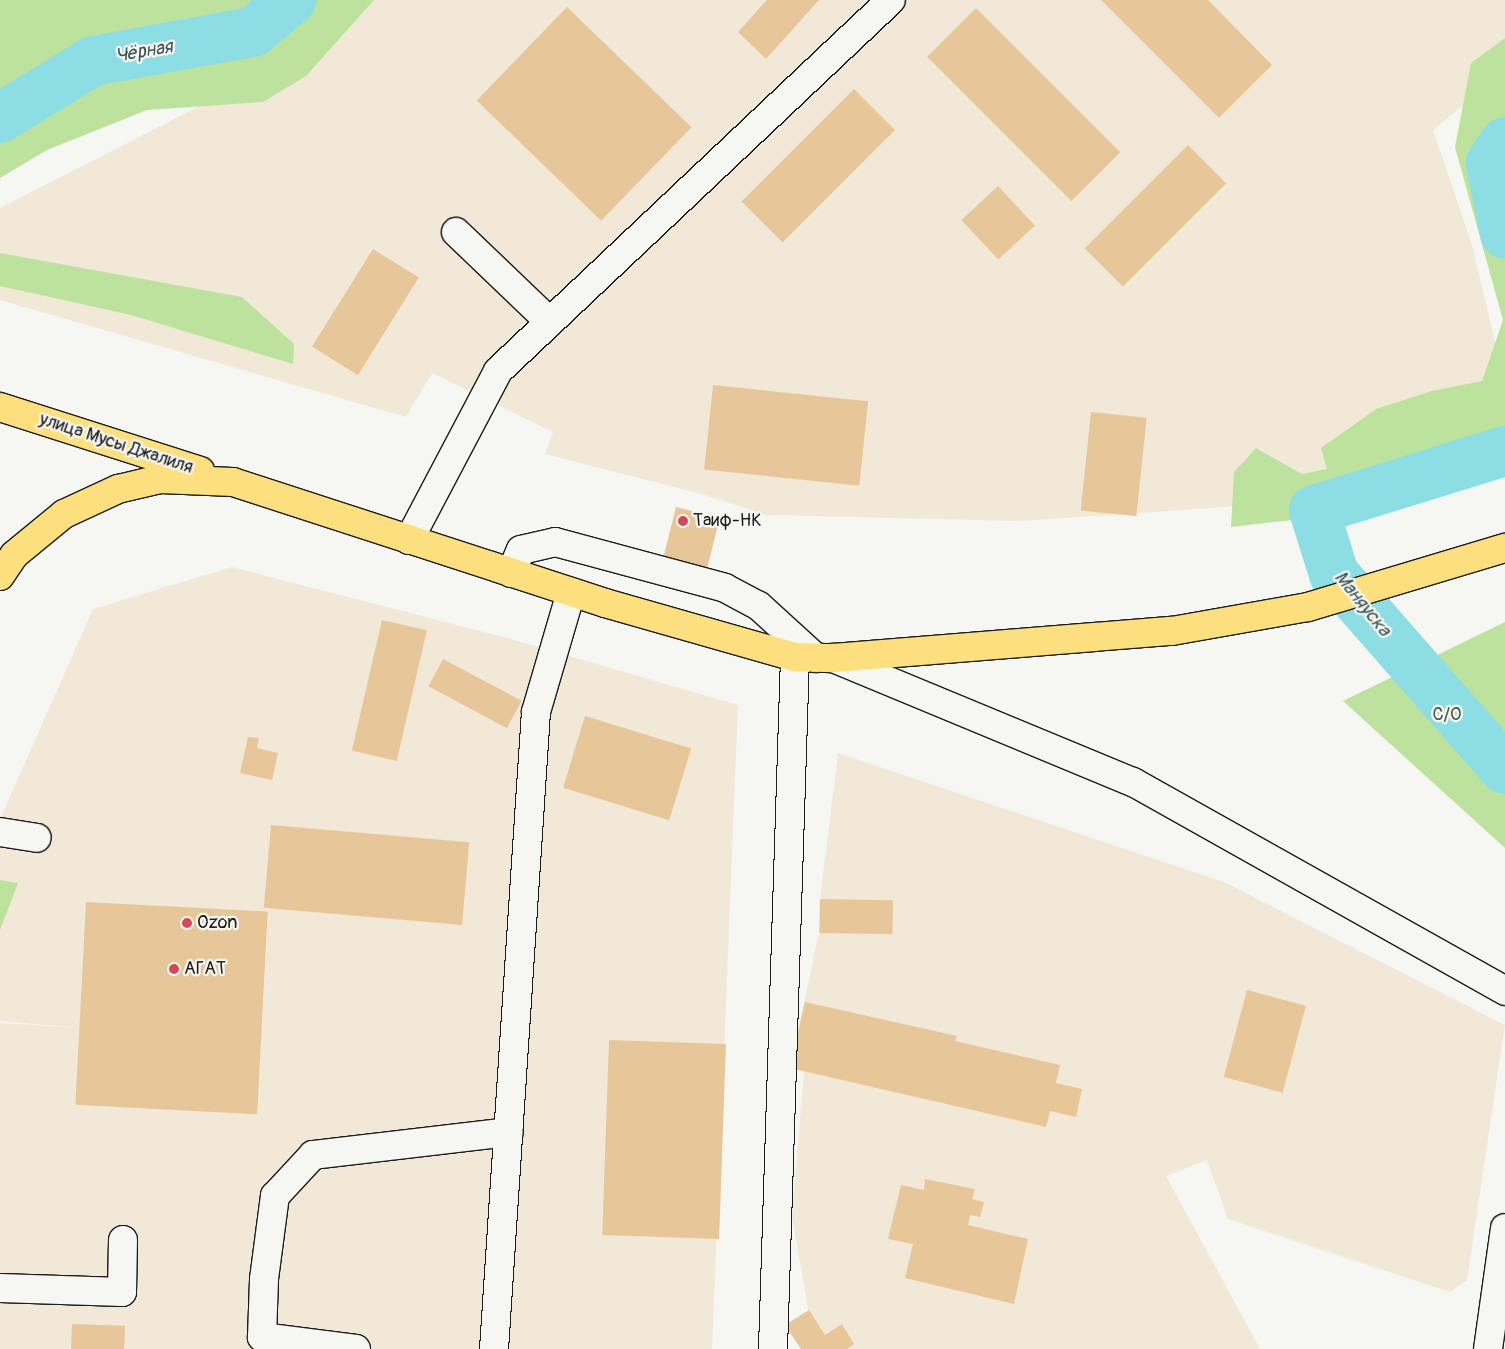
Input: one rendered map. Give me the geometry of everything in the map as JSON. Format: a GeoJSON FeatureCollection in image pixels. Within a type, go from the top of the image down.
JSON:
{"type":"FeatureCollection","features":[{"type":"Feature","properties":{"kind":"main road","name":"улица Мусы Джалиля"},"geometry":{"type":"LineString","coordinates":[[0,407],[571,592],[814,658]]}},
{"type":"Feature","properties":{"kind":"main road"},"geometry":{"type":"LineString","coordinates":[[0,576],[14,555],[64,514],[118,489],[160,479],[233,482]]}},
{"type":"Feature","properties":{"kind":"main road"},"geometry":{"type":"LineString","coordinates":[[814,658],[1172,631],[1308,607],[1505,548]]}},
{"type":"Feature","properties":{"kind":"lane"},"geometry":{"type":"LineString","coordinates":[[409,540],[498,371],[890,0]]}},
{"type":"Feature","properties":{"kind":"lane"},"geometry":{"type":"LineString","coordinates":[[456,232],[550,322]]}},
{"type":"Feature","properties":{"kind":"lane"},"geometry":{"type":"LineString","coordinates":[[511,573],[521,550],[554,542],[725,588],[759,606],[814,658],[1133,782],[1505,991]]}},
{"type":"Feature","properties":{"kind":"lane"},"geometry":{"type":"LineString","coordinates":[[494,1349],[536,712],[571,592]]}},
{"type":"Feature","properties":{"kind":"lane"},"geometry":{"type":"LineString","coordinates":[[772,1349],[814,658]]}},
{"type":"Feature","properties":{"kind":"lane"},"geometry":{"type":"LineString","coordinates":[[0,832],[37,838]]}},
{"type":"Feature","properties":{"kind":"lane"},"geometry":{"type":"LineString","coordinates":[[356,1349],[262,1337],[264,1279],[274,1196],[313,1154],[508,1132]]}},
{"type":"Feature","properties":{"kind":"lane"},"geometry":{"type":"LineString","coordinates":[[1488,1349],[1505,1228]]}},
{"type":"Feature","properties":{"kind":"lane"},"geometry":{"type":"LineString","coordinates":[[0,1288],[122,1292],[123,1240]]}},
{"type":"Feature","properties":{"kind":"shaded area"},"geometry":{"type":"Polygon","coordinates":[[[348,0],[1505,0],[1505,77],[1492,82],[1433,130],[1472,245],[1505,384],[1385,477],[1226,507],[1021,521],[767,515],[705,495],[545,454],[553,432],[432,373],[406,417],[0,300],[0,208],[296,57],[348,0]]]}},
{"type":"Feature","properties":{"kind":"shaded area"},"geometry":{"type":"Polygon","coordinates":[[[232,567],[511,639],[738,705],[712,1349],[0,1349],[0,1023],[80,1028],[0,1021],[0,819],[93,609],[232,567]],[[269,860],[263,1010],[268,910],[269,860]]]}},
{"type":"Feature","properties":{"kind":"shaded area"},"geometry":{"type":"Polygon","coordinates":[[[838,753],[1224,882],[1505,1025],[1467,1280],[1450,1292],[1228,1219],[1207,1160],[1166,1176],[1260,1349],[815,1349],[792,1216],[804,1071],[845,1078],[790,1068],[819,933],[820,899],[838,753]]]}},
{"type":"Feature","properties":{"kind":"green space"},"geometry":{"type":"Polygon","coordinates":[[[0,0],[374,0],[306,76],[263,102],[147,110],[47,150],[0,178],[0,0]]]}},
{"type":"Feature","properties":{"kind":"green space"},"geometry":{"type":"Polygon","coordinates":[[[1505,38],[1505,472],[1355,513],[1231,527],[1234,472],[1256,448],[1302,474],[1327,469],[1321,448],[1376,409],[1432,391],[1482,381],[1503,320],[1455,147],[1471,63],[1505,38]]]}},
{"type":"Feature","properties":{"kind":"green space"},"geometry":{"type":"Polygon","coordinates":[[[0,253],[242,297],[294,344],[293,364],[131,315],[0,286],[0,253]]]}},
{"type":"Feature","properties":{"kind":"green space","name":"С/О"},"geometry":{"type":"Polygon","coordinates":[[[1505,622],[1505,848],[1343,701],[1505,622]]]}},
{"type":"Feature","properties":{"kind":"green space"},"geometry":{"type":"Polygon","coordinates":[[[0,880],[18,883],[0,930],[0,880]]]}},
{"type":"Feature","properties":{"kind":"building"},"geometry":{"type":"Polygon","coordinates":[[[767,0],[819,0],[766,59],[738,32],[767,0]]]}},
{"type":"Feature","properties":{"kind":"building"},"geometry":{"type":"Polygon","coordinates":[[[1101,0],[1208,0],[1272,65],[1219,118],[1101,0]]]}},
{"type":"Feature","properties":{"kind":"building"},"geometry":{"type":"Polygon","coordinates":[[[567,7],[691,127],[601,221],[477,101],[567,7]]]}},
{"type":"Feature","properties":{"kind":"building"},"geometry":{"type":"Polygon","coordinates":[[[976,8],[1120,152],[1071,201],[927,57],[976,8]]]}},
{"type":"Feature","properties":{"kind":"building"},"geometry":{"type":"Polygon","coordinates":[[[854,89],[895,130],[783,242],[742,201],[854,89]]]}},
{"type":"Feature","properties":{"kind":"building"},"geometry":{"type":"Polygon","coordinates":[[[1188,145],[1226,183],[1123,286],[1085,248],[1188,145]]]}},
{"type":"Feature","properties":{"kind":"building"},"geometry":{"type":"Polygon","coordinates":[[[998,186],[1035,225],[998,260],[961,220],[998,186]]]}},
{"type":"Feature","properties":{"kind":"building"},"geometry":{"type":"Polygon","coordinates":[[[373,249],[419,278],[358,375],[312,347],[373,249]]]}},
{"type":"Feature","properties":{"kind":"building"},"geometry":{"type":"Polygon","coordinates":[[[713,385],[868,401],[859,486],[704,470],[713,385]]]}},
{"type":"Feature","properties":{"kind":"building"},"geometry":{"type":"Polygon","coordinates":[[[1091,412],[1147,418],[1136,516],[1081,510],[1091,412]]]}},
{"type":"Feature","properties":{"kind":"building"},"geometry":{"type":"Polygon","coordinates":[[[676,507],[720,518],[706,574],[662,563],[676,507]]]}},
{"type":"Feature","properties":{"kind":"building"},"geometry":{"type":"Polygon","coordinates":[[[382,620],[427,630],[397,761],[352,751],[382,620]]]}},
{"type":"Feature","properties":{"kind":"building"},"geometry":{"type":"Polygon","coordinates":[[[443,659],[522,701],[507,728],[428,686],[443,659]]]}},
{"type":"Feature","properties":{"kind":"building"},"geometry":{"type":"Polygon","coordinates":[[[585,716],[691,748],[669,820],[563,788],[585,716]]]}},
{"type":"Feature","properties":{"kind":"building"},"geometry":{"type":"Polygon","coordinates":[[[248,737],[259,738],[257,748],[278,753],[272,780],[240,773],[248,737]]]}},
{"type":"Feature","properties":{"kind":"building"},"geometry":{"type":"Polygon","coordinates":[[[271,825],[469,842],[462,925],[264,908],[271,825]]]}},
{"type":"Feature","properties":{"kind":"building"},"geometry":{"type":"Polygon","coordinates":[[[820,899],[893,900],[892,934],[819,933],[820,899]]]}},
{"type":"Feature","properties":{"kind":"building","name":"АГАТ"},"geometry":{"type":"Polygon","coordinates":[[[86,902],[268,912],[257,1114],[75,1105],[86,902]]]}},
{"type":"Feature","properties":{"kind":"building"},"geometry":{"type":"Polygon","coordinates":[[[1247,990],[1306,1006],[1283,1093],[1224,1077],[1247,990]]]}},
{"type":"Feature","properties":{"kind":"building"},"geometry":{"type":"Polygon","coordinates":[[[805,1002],[957,1036],[955,1041],[1060,1065],[1056,1083],[1082,1089],[1076,1117],[1050,1111],[1046,1127],[790,1068],[805,1002]]]}},
{"type":"Feature","properties":{"kind":"building"},"geometry":{"type":"Polygon","coordinates":[[[609,1040],[726,1044],[719,1239],[602,1235],[609,1040]]]}},
{"type":"Feature","properties":{"kind":"building"},"geometry":{"type":"Polygon","coordinates":[[[925,1179],[975,1189],[972,1199],[984,1202],[980,1217],[970,1215],[968,1225],[1028,1239],[1014,1304],[905,1278],[913,1244],[888,1239],[901,1185],[924,1190],[925,1179]]]}},
{"type":"Feature","properties":{"kind":"building"},"geometry":{"type":"Polygon","coordinates":[[[809,1310],[825,1335],[842,1324],[854,1344],[847,1349],[801,1349],[785,1325],[809,1310]]]}},
{"type":"Feature","properties":{"kind":"building"},"geometry":{"type":"Polygon","coordinates":[[[72,1324],[125,1326],[124,1349],[71,1349],[72,1324]]]}},
{"type":"Feature","properties":{"kind":"waterway","name":"Чёрная"},"geometry":{"type":"LineString","coordinates":[[0,118],[93,61],[253,32],[291,0]]}},
{"type":"Feature","properties":{"kind":"waterway","name":"Маняуска"},"geometry":{"type":"LineString","coordinates":[[1505,142],[1491,163],[1505,234]]}},
{"type":"Feature","properties":{"kind":"waterway","name":"Маняуска"},"geometry":{"type":"LineString","coordinates":[[1505,451],[1314,510],[1334,574],[1505,769]]}},
{"type":"Feature","properties":{"kind":"place","name":"Таиф-НК"},"geometry":{"type":"Point","coordinates":[683,521]}},
{"type":"Feature","properties":{"kind":"place","name":"Ozon"},"geometry":{"type":"Point","coordinates":[187,923]}},
{"type":"Feature","properties":{"kind":"place","name":"АГАТ"},"geometry":{"type":"Point","coordinates":[174,969]}}]}
